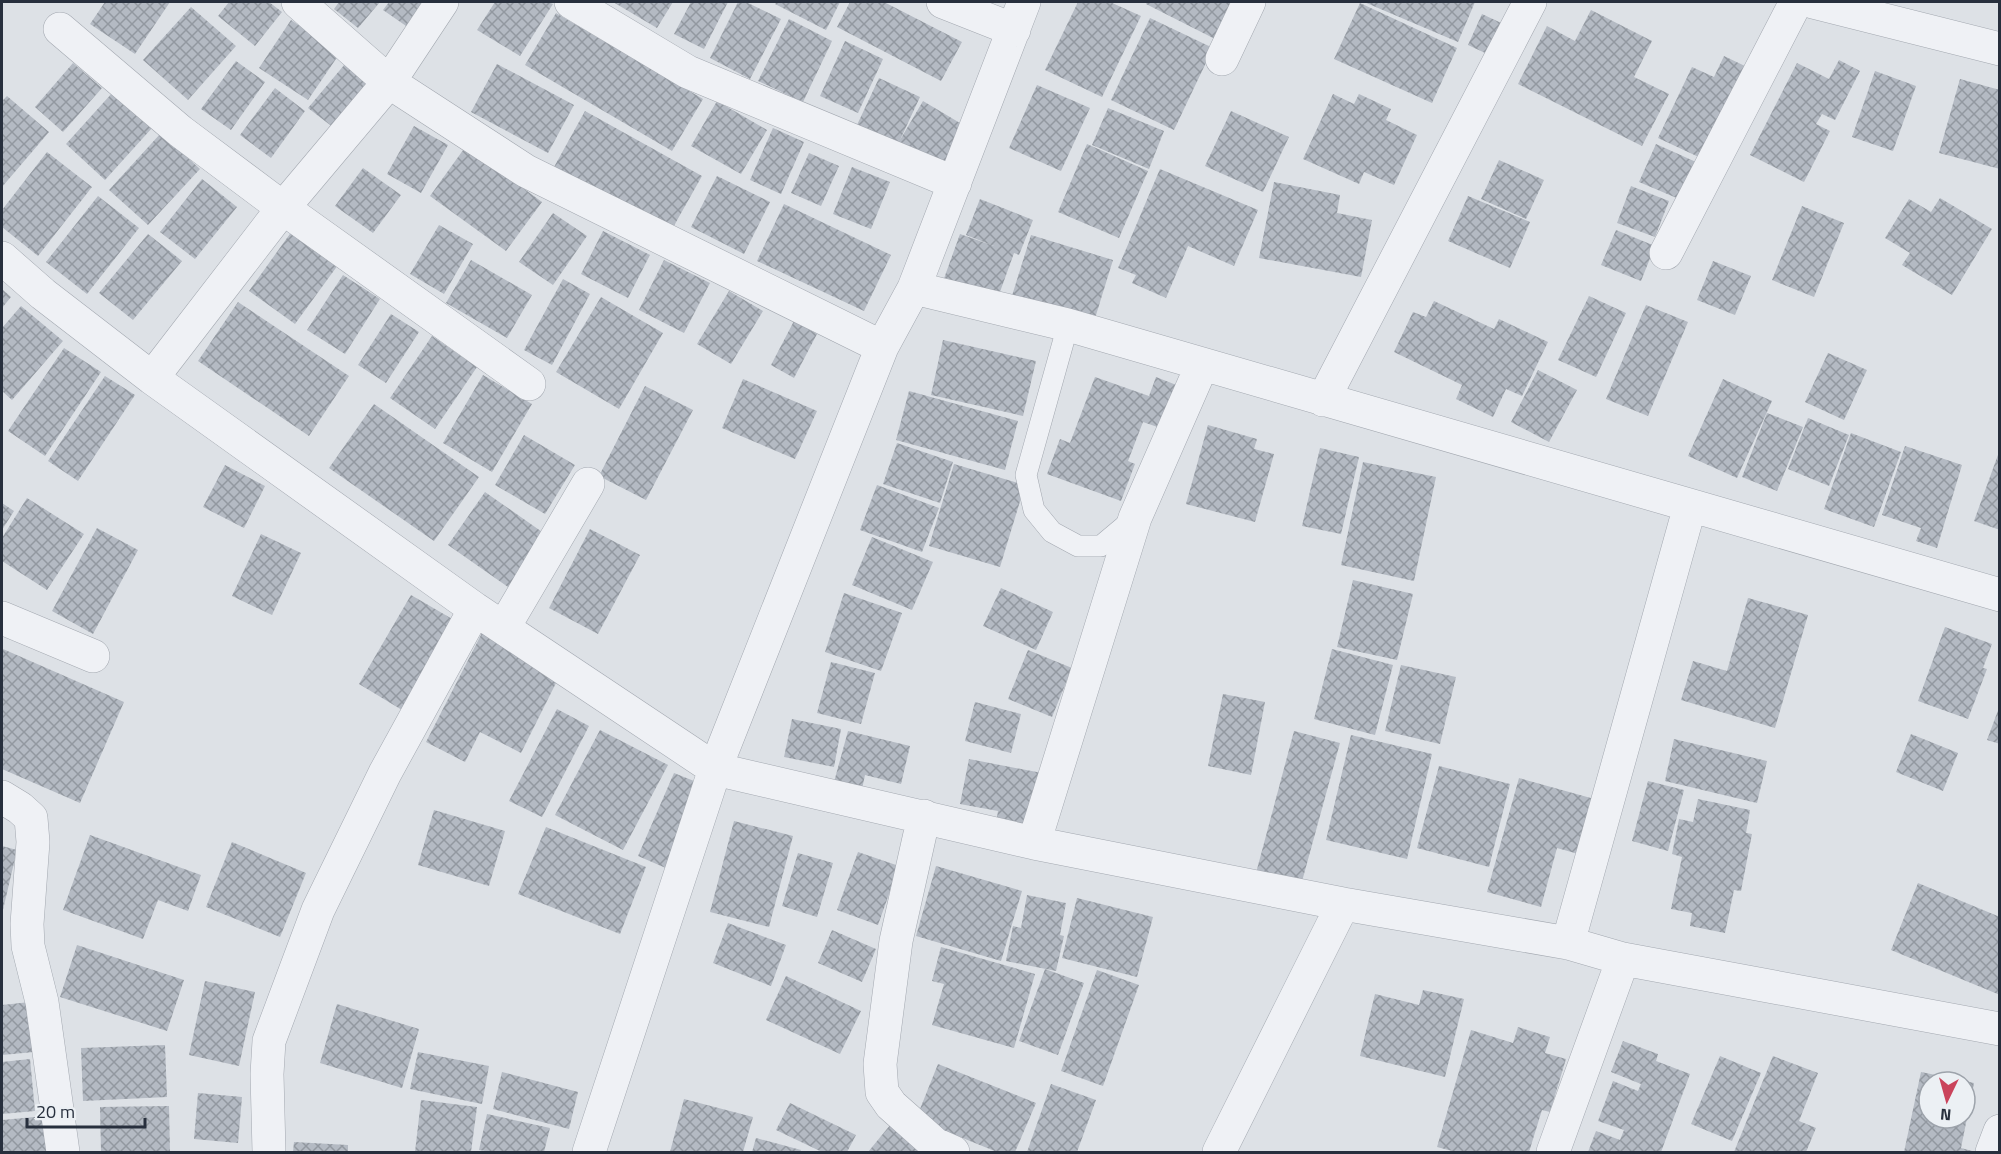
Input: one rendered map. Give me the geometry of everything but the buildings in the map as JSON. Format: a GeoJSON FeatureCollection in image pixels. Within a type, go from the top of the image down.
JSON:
{"type":"FeatureCollection","features":[{"type":"Feature","properties":{"kind":"street"},"geometry":{"type":"LineString","coordinates":[[298,2],[389,82],[526,171],[882,347]]}},
{"type":"Feature","properties":{"kind":"street"},"geometry":{"type":"LineString","coordinates":[[152,378],[283,208],[389,82],[442,2]]}},
{"type":"Feature","properties":{"kind":"street"},"geometry":{"type":"LineString","coordinates":[[571,2],[688,72],[955,183]]}},
{"type":"Feature","properties":{"kind":"street"},"geometry":{"type":"LineString","coordinates":[[589,1152],[715,769],[882,347],[914,288],[1019,16],[943,2]]}},
{"type":"Feature","properties":{"kind":"street"},"geometry":{"type":"LineString","coordinates":[[1222,59],[1249,2]]}},
{"type":"Feature","properties":{"kind":"street"},"geometry":{"type":"LineString","coordinates":[[1323,400],[1530,2]]}},
{"type":"Feature","properties":{"kind":"street"},"geometry":{"type":"LineString","coordinates":[[1666,253],[1796,2]]}},
{"type":"Feature","properties":{"kind":"street"},"geometry":{"type":"LineString","coordinates":[[1813,2],[2000,49]]}},
{"type":"Feature","properties":{"kind":"street"},"geometry":{"type":"LineString","coordinates":[[60,29],[180,131],[283,208],[529,384]]}},
{"type":"Feature","properties":{"kind":"street"},"geometry":{"type":"LineString","coordinates":[[2,258],[43,294],[152,378],[475,609],[715,769],[1034,843],[1343,904],[1568,943],[1623,959],[2000,1029]]}},
{"type":"Feature","properties":{"kind":"street"},"geometry":{"type":"LineString","coordinates":[[914,288],[1068,326],[2000,595]]}},
{"type":"Feature","properties":{"kind":"street"},"geometry":{"type":"LineString","coordinates":[[1034,843],[1135,518],[1202,365]]}},
{"type":"Feature","properties":{"kind":"street"},"geometry":{"type":"LineString","coordinates":[[504,627],[588,484]]}},
{"type":"Feature","properties":{"kind":"street"},"geometry":{"type":"LineString","coordinates":[[1568,943],[1690,506]]}},
{"type":"Feature","properties":{"kind":"street"},"geometry":{"type":"LineString","coordinates":[[269,1152],[267,1074],[269,1041],[314,921],[385,773],[475,609]]}},
{"type":"Feature","properties":{"kind":"street"},"geometry":{"type":"LineString","coordinates":[[2,618],[93,656]]}},
{"type":"Feature","properties":{"kind":"street"},"geometry":{"type":"LineString","coordinates":[[2,797],[31,818],[33,842],[27,924],[28,946],[42,1002],[63,1152]]}},
{"type":"Feature","properties":{"kind":"street"},"geometry":{"type":"LineString","coordinates":[[924,816],[896,941],[880,1064],[882,1092],[891,1105],[935,1144],[952,1152]]}},
{"type":"Feature","properties":{"kind":"street"},"geometry":{"type":"LineString","coordinates":[[1219,1152],[1343,904]]}},
{"type":"Feature","properties":{"kind":"street"},"geometry":{"type":"LineString","coordinates":[[1553,1152],[1623,959]]}},
{"type":"Feature","properties":{"kind":"street"},"geometry":{"type":"LineString","coordinates":[[1992,1152],[2000,1131]]}},
{"type":"Feature","properties":{"kind":"lane"},"geometry":{"type":"LineString","coordinates":[[1068,326],[1026,475],[1034,510],[1052,532],[1078,546],[1101,546],[1135,518]]}}]}
